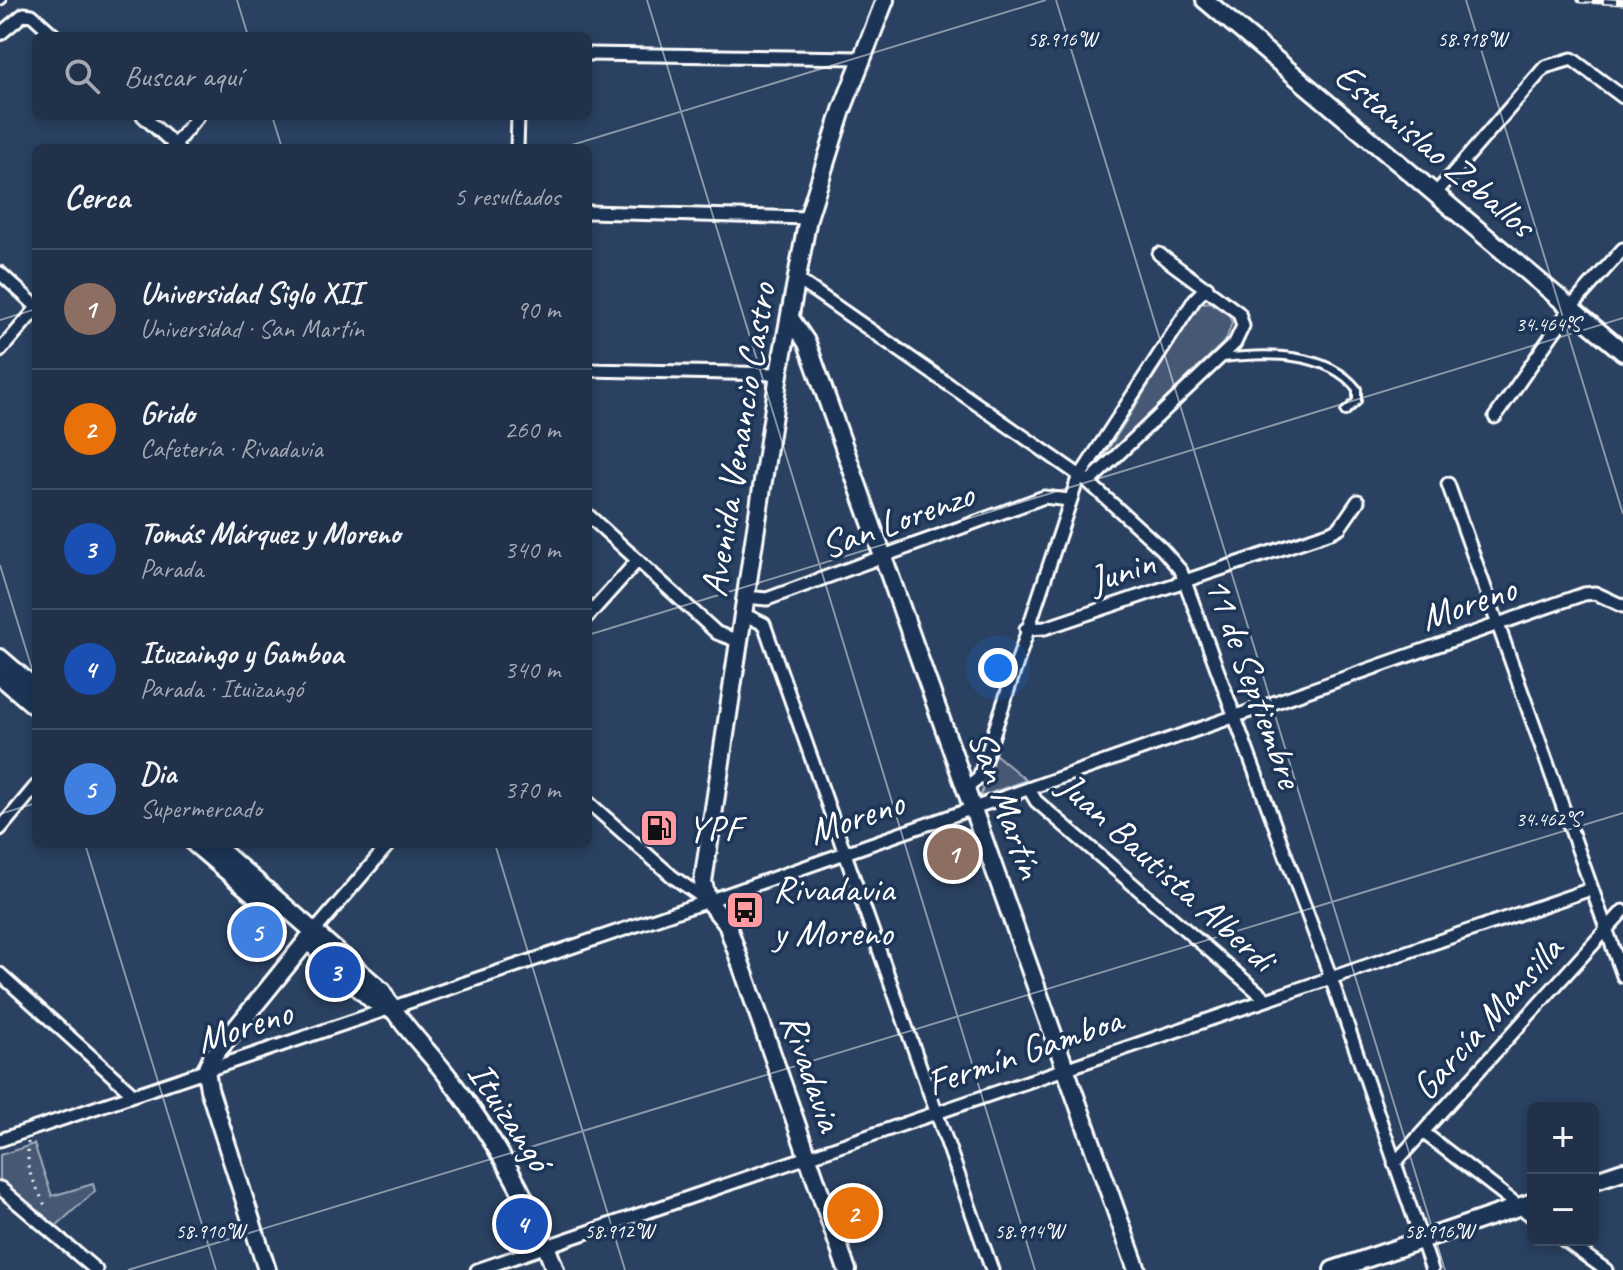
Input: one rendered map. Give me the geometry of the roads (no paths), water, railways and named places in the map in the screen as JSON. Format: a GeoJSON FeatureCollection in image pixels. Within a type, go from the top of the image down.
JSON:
{"type":"FeatureCollection","features":[{"type":"Feature","properties":{"kind":"street","name":"Avenida Venancio Castro"},"geometry":{"type":"LineString","coordinates":[[708,901],[703,875],[779,374],[808,218],[885,0]]}},
{"type":"Feature","properties":{"kind":"street","name":"Estanislao Zeballos"},"geometry":{"type":"LineString","coordinates":[[1205,0],[1623,352]]}},
{"type":"Feature","properties":{"kind":"street"},"geometry":{"type":"LineString","coordinates":[[0,34],[24,14],[32,15],[51,32]]}},
{"type":"Feature","properties":{"kind":"street"},"geometry":{"type":"LineString","coordinates":[[592,54],[862,58]]}},
{"type":"Feature","properties":{"kind":"street"},"geometry":{"type":"LineString","coordinates":[[1436,193],[1545,67],[1572,59],[1623,97]]}},
{"type":"Feature","properties":{"kind":"street"},"geometry":{"type":"LineString","coordinates":[[147,120],[172,144]]}},
{"type":"Feature","properties":{"kind":"street"},"geometry":{"type":"LineString","coordinates":[[177,144],[195,120]]}},
{"type":"Feature","properties":{"kind":"street"},"geometry":{"type":"LineString","coordinates":[[517,144],[518,120]]}},
{"type":"Feature","properties":{"kind":"street"},"geometry":{"type":"LineString","coordinates":[[592,212],[808,218]]}},
{"type":"Feature","properties":{"kind":"street"},"geometry":{"type":"LineString","coordinates":[[1495,417],[1572,306],[1623,249]]}},
{"type":"Feature","properties":{"kind":"street"},"geometry":{"type":"LineString","coordinates":[[1085,479],[1219,358],[1241,334],[1239,313],[1159,254]]}},
{"type":"Feature","properties":{"kind":"street"},"geometry":{"type":"LineString","coordinates":[[0,273],[32,303]]}},
{"type":"Feature","properties":{"kind":"street","name":"11 de Septiembre"},"geometry":{"type":"LineString","coordinates":[[797,279],[1085,479],[1162,549],[1186,582],[1331,978],[1432,1270]]}},
{"type":"Feature","properties":{"kind":"street"},"geometry":{"type":"LineString","coordinates":[[967,788],[979,778],[1069,500],[1085,479],[1195,299],[1207,287]]}},
{"type":"Feature","properties":{"kind":"street"},"geometry":{"type":"LineString","coordinates":[[0,351],[32,312]]}},
{"type":"Feature","properties":{"kind":"street","name":"San Martín"},"geometry":{"type":"LineString","coordinates":[[790,318],[807,343],[1137,1270]]}},
{"type":"Feature","properties":{"kind":"street"},"geometry":{"type":"LineString","coordinates":[[592,370],[779,374]]}},
{"type":"Feature","properties":{"kind":"street"},"geometry":{"type":"LineString","coordinates":[[1448,484],[1623,976]]}},
{"type":"Feature","properties":{"kind":"street","name":"San Lorenzo"},"geometry":{"type":"LineString","coordinates":[[744,606],[884,559],[1044,497],[1069,500]]}},
{"type":"Feature","properties":{"kind":"street","name":"Junin"},"geometry":{"type":"LineString","coordinates":[[1026,629],[1045,628],[1340,527],[1358,501]]}},
{"type":"Feature","properties":{"kind":"street"},"geometry":{"type":"LineString","coordinates":[[592,519],[717,633],[738,641]]}},
{"type":"Feature","properties":{"kind":"street"},"geometry":{"type":"LineString","coordinates":[[592,612],[638,560]]}},
{"type":"Feature","properties":{"kind":"street","name":"Moreno"},"geometry":{"type":"LineString","coordinates":[[0,1140],[708,901],[1234,714],[1584,594],[1595,593],[1623,606]]}},
{"type":"Feature","properties":{"kind":"street"},"geometry":{"type":"LineString","coordinates":[[744,606],[764,624],[992,1270]]}},
{"type":"Feature","properties":{"kind":"street"},"geometry":{"type":"LineString","coordinates":[[0,658],[32,686]]}},
{"type":"Feature","properties":{"kind":"street"},"geometry":{"type":"LineString","coordinates":[[0,676],[32,704]]}},
{"type":"Feature","properties":{"kind":"street","name":"Juan Bautista Alberdi"},"geometry":{"type":"LineString","coordinates":[[1029,789],[1036,801],[1266,999]]}},
{"type":"Feature","properties":{"kind":"street"},"geometry":{"type":"LineString","coordinates":[[0,829],[32,791]]}},
{"type":"Feature","properties":{"kind":"street"},"geometry":{"type":"LineString","coordinates":[[592,806],[673,877],[708,901]]}},
{"type":"Feature","properties":{"kind":"street"},"geometry":{"type":"LineString","coordinates":[[200,848],[311,936]]}},
{"type":"Feature","properties":{"kind":"street"},"geometry":{"type":"LineString","coordinates":[[217,848],[311,936]]}},
{"type":"Feature","properties":{"kind":"street"},"geometry":{"type":"LineString","coordinates":[[267,1270],[209,1089],[206,1070],[221,1045],[386,848]]}},
{"type":"Feature","properties":{"kind":"street","name":"Fermín Gamboa"},"geometry":{"type":"LineString","coordinates":[[477,1270],[1591,889]]}},
{"type":"Feature","properties":{"kind":"street","name":"Rivadavia"},"geometry":{"type":"LineString","coordinates":[[708,901],[727,924],[847,1270]]}},
{"type":"Feature","properties":{"kind":"street","name":"García Mansilla"},"geometry":{"type":"LineString","coordinates":[[1394,1164],[1623,911]]}},
{"type":"Feature","properties":{"kind":"street","name":"Ituizangó"},"geometry":{"type":"LineString","coordinates":[[311,936],[382,991],[391,1009],[492,1137],[555,1270]]}},
{"type":"Feature","properties":{"kind":"street"},"geometry":{"type":"LineString","coordinates":[[0,974],[133,1094]]}},
{"type":"Feature","properties":{"kind":"street"},"geometry":{"type":"LineString","coordinates":[[1424,1133],[1526,1204]]}},
{"type":"Feature","properties":{"kind":"street"},"geometry":{"type":"LineString","coordinates":[[1599,1179],[1623,1171]]}},
{"type":"Feature","properties":{"kind":"street"},"geometry":{"type":"LineString","coordinates":[[0,1188],[96,1270]]}},
{"type":"Feature","properties":{"kind":"street"},"geometry":{"type":"LineString","coordinates":[[1333,1270],[1526,1204]]}},
{"type":"Feature","properties":{"kind":"street"},"geometry":{"type":"LineString","coordinates":[[1572,1246],[1606,1270]]}},
{"type":"Feature","properties":{"kind":"lane"},"geometry":{"type":"LineString","coordinates":[[1219,358],[1276,356],[1315,361],[1346,377],[1357,389],[1357,401],[1345,412]]}},
{"type":"Feature","properties":{"kind":"railway"},"geometry":{"type":"LineString","coordinates":[[1580,0],[1623,2]]}},
{"type":"Feature","properties":{"kind":"place","name":"YPF"},"geometry":{"type":"Point","coordinates":[659,828]}},
{"type":"Feature","properties":{"kind":"place","name":"Universidad Siglo XII"},"geometry":{"type":"Point","coordinates":[953,854]}},
{"type":"Feature","properties":{"kind":"place","name":"Rivadavia y Moreno"},"geometry":{"type":"Point","coordinates":[745,910]}},
{"type":"Feature","properties":{"kind":"place","name":"Dia"},"geometry":{"type":"Point","coordinates":[257,932]}},
{"type":"Feature","properties":{"kind":"place","name":"Tomás Márquez y Moreno"},"geometry":{"type":"Point","coordinates":[335,972]}},
{"type":"Feature","properties":{"kind":"place","name":"Grido"},"geometry":{"type":"Point","coordinates":[853,1213]}},
{"type":"Feature","properties":{"kind":"place","name":"Ituzaingo y Gamboa"},"geometry":{"type":"Point","coordinates":[522,1224]}}]}
